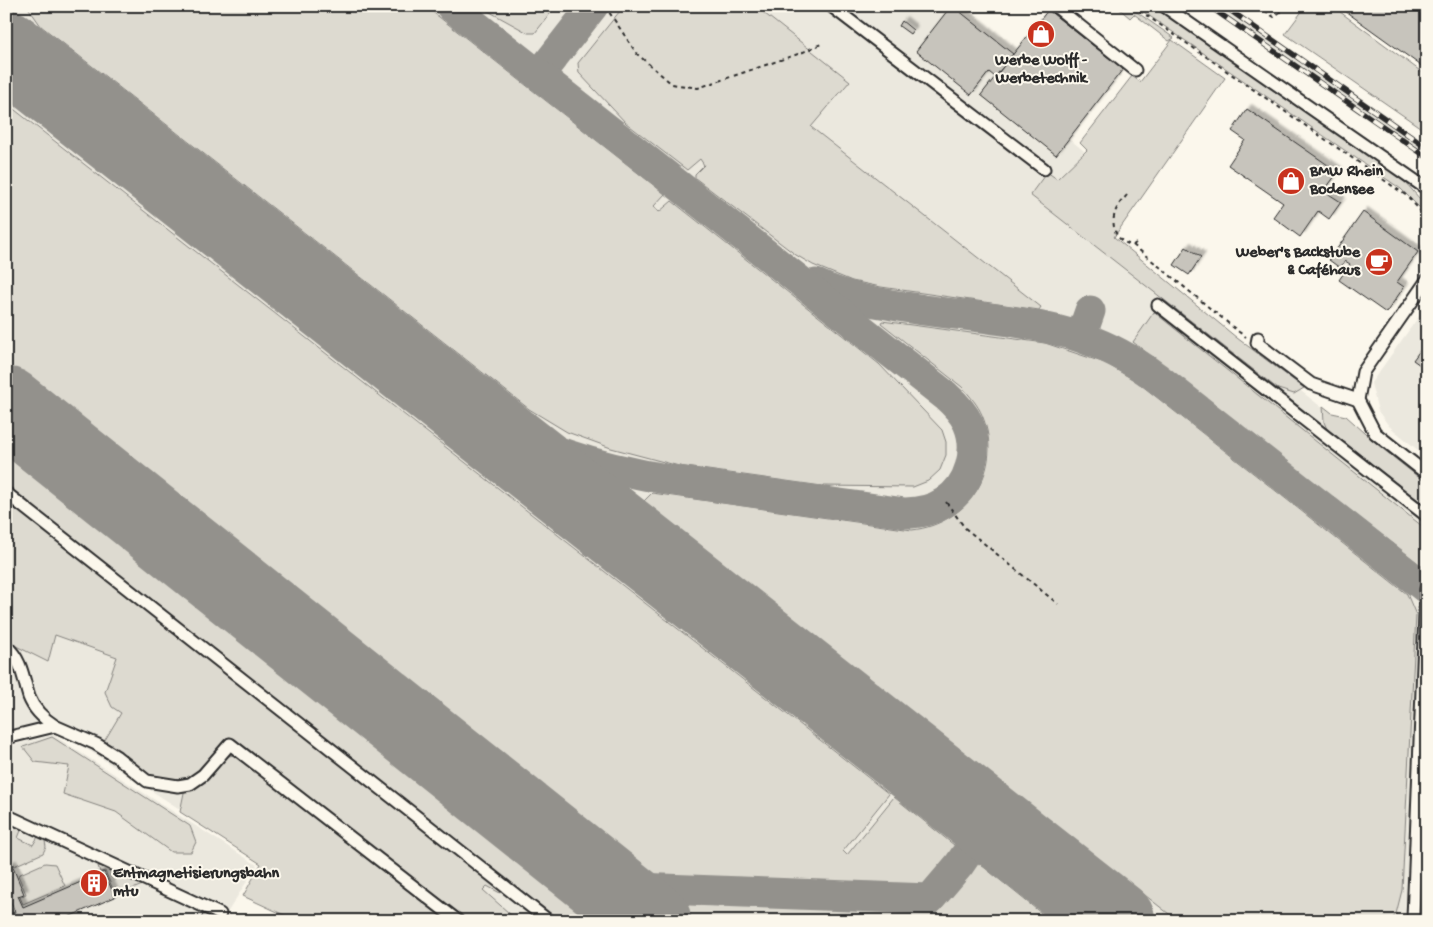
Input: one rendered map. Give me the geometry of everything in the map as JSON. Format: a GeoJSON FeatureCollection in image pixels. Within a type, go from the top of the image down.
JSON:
{"type":"FeatureCollection","features":[{"type":"Feature","properties":{"kind":"street"},"geometry":{"type":"LineString","coordinates":[[831,6],[1044,168]]}},
{"type":"Feature","properties":{"kind":"street"},"geometry":{"type":"LineString","coordinates":[[1055,6],[1136,70]]}},
{"type":"Feature","properties":{"kind":"street"},"geometry":{"type":"LineString","coordinates":[[1164,6],[1425,189]]}},
{"type":"Feature","properties":{"kind":"street"},"geometry":{"type":"LineString","coordinates":[[1427,280],[1363,372],[1358,400],[1375,433],[1427,474]]}},
{"type":"Feature","properties":{"kind":"street"},"geometry":{"type":"LineString","coordinates":[[1158,305],[1427,516]]}},
{"type":"Feature","properties":{"kind":"street"},"geometry":{"type":"LineString","coordinates":[[1258,341],[1311,384],[1358,400]]}},
{"type":"Feature","properties":{"kind":"street"},"geometry":{"type":"LineString","coordinates":[[6,493],[549,921]]}},
{"type":"Feature","properties":{"kind":"street"},"geometry":{"type":"LineString","coordinates":[[1413,920],[1426,588]]}},
{"type":"Feature","properties":{"kind":"street"},"geometry":{"type":"LineString","coordinates":[[6,646],[12,651],[21,666],[29,697],[35,708],[43,718],[55,726],[96,744],[117,757],[147,781],[178,786],[190,784],[203,775],[230,744],[458,921]]}},
{"type":"Feature","properties":{"kind":"street"},"geometry":{"type":"LineString","coordinates":[[6,738],[55,726]]}},
{"type":"Feature","properties":{"kind":"street"},"geometry":{"type":"LineString","coordinates":[[6,815],[220,914]]}},
{"type":"Feature","properties":{"kind":"path"},"geometry":{"type":"LineString","coordinates":[[605,6],[637,54],[672,84],[698,88],[801,53],[821,44]]}},
{"type":"Feature","properties":{"kind":"path"},"geometry":{"type":"LineString","coordinates":[[1133,6],[1407,196],[1427,218]]}},
{"type":"Feature","properties":{"kind":"path"},"geometry":{"type":"LineString","coordinates":[[1258,6],[1274,17],[1288,6]]}},
{"type":"Feature","properties":{"kind":"path"},"geometry":{"type":"LineString","coordinates":[[1127,195],[1117,208],[1113,223],[1119,239],[1126,244],[1133,245],[1239,332],[1258,341]]}},
{"type":"Feature","properties":{"kind":"path"},"geometry":{"type":"LineString","coordinates":[[946,502],[965,528],[1058,604]]}},
{"type":"Feature","properties":{"kind":"shaded area"},"geometry":{"type":"Polygon","coordinates":[[[6,6],[953,6],[1013,54],[995,77],[1084,151],[1050,194],[1427,490],[1427,921],[301,921],[265,864],[54,728],[6,740],[6,6]]]}},
{"type":"Feature","properties":{"kind":"shaded area"},"geometry":{"type":"Polygon","coordinates":[[[27,6],[425,6],[665,194],[654,206],[659,212],[672,201],[879,364],[942,430],[946,442],[946,455],[940,470],[928,481],[913,487],[822,486],[679,466],[611,448],[567,432],[529,409],[41,26],[27,6]]]}},
{"type":"Feature","properties":{"kind":"shaded area"},"geometry":{"type":"Polygon","coordinates":[[[479,6],[556,6],[535,33],[528,33],[479,6]]]}},
{"type":"Feature","properties":{"kind":"shaded area"},"geometry":{"type":"Polygon","coordinates":[[[624,6],[755,6],[850,81],[811,127],[1041,307],[1039,310],[852,281],[813,265],[796,255],[695,178],[695,174],[704,165],[700,159],[687,170],[626,123],[579,73],[578,63],[624,6]]]}},
{"type":"Feature","properties":{"kind":"shaded area"},"geometry":{"type":"Polygon","coordinates":[[[1116,6],[1128,6],[1174,38],[1169,41],[1134,14],[1130,18],[1116,6]]]}},
{"type":"Feature","properties":{"kind":"shaded area"},"geometry":{"type":"Polygon","coordinates":[[[1135,6],[1156,6],[1363,149],[1406,183],[1427,207],[1427,215],[1401,189],[1135,6]]]}},
{"type":"Feature","properties":{"kind":"shaded area"},"geometry":{"type":"Polygon","coordinates":[[[1205,6],[1229,6],[1427,144],[1427,160],[1205,6]]]}},
{"type":"Feature","properties":{"kind":"shaded area"},"geometry":{"type":"Polygon","coordinates":[[[1306,6],[1332,6],[1427,76],[1427,132],[1285,34],[1306,6]]]}},
{"type":"Feature","properties":{"kind":"shaded area"},"geometry":{"type":"Polygon","coordinates":[[[1172,40],[1225,78],[1114,237],[1237,338],[1304,388],[1294,394],[1278,389],[1030,195],[1047,172],[1057,179],[1087,150],[1080,143],[1132,76],[1140,82],[1172,40]]]}},
{"type":"Feature","properties":{"kind":"shaded area"},"geometry":{"type":"Polygon","coordinates":[[[6,103],[889,794],[843,851],[847,855],[894,797],[964,853],[949,879],[956,884],[975,860],[1051,921],[556,921],[6,490],[6,103]]]}},
{"type":"Feature","properties":{"kind":"shaded area"},"geometry":{"type":"Polygon","coordinates":[[[1427,305],[1427,453],[1425,456],[1389,426],[1378,411],[1371,383],[1427,305]]]}},
{"type":"Feature","properties":{"kind":"shaded area"},"geometry":{"type":"Polygon","coordinates":[[[1154,312],[1427,530],[1427,570],[1133,342],[1154,312]]]}},
{"type":"Feature","properties":{"kind":"shaded area"},"geometry":{"type":"Polygon","coordinates":[[[882,321],[1045,343],[1105,363],[1136,381],[1407,594],[1416,615],[1402,890],[1396,914],[1391,921],[1178,921],[643,502],[652,493],[912,530],[932,526],[950,517],[965,505],[977,490],[985,474],[989,455],[988,435],[982,415],[976,404],[962,387],[881,323],[882,321]]]}},
{"type":"Feature","properties":{"kind":"shaded area"},"geometry":{"type":"Polygon","coordinates":[[[1323,406],[1332,413],[1346,416],[1427,484],[1427,498],[1423,504],[1327,429],[1324,422],[1323,406]]]}},
{"type":"Feature","properties":{"kind":"shaded area"},"geometry":{"type":"Polygon","coordinates":[[[6,499],[503,889],[500,893],[487,886],[483,890],[518,921],[462,921],[230,739],[199,774],[188,782],[155,780],[102,745],[121,713],[112,707],[105,692],[117,657],[55,635],[48,662],[6,641],[6,499]]]}},
{"type":"Feature","properties":{"kind":"shaded area"},"geometry":{"type":"Polygon","coordinates":[[[53,735],[257,865],[222,921],[6,921],[6,747],[53,735]]]}},
{"type":"Feature","properties":{"kind":"shaded area"},"geometry":{"type":"Polygon","coordinates":[[[52,737],[190,826],[196,842],[191,852],[171,852],[116,812],[63,794],[69,766],[35,762],[23,747],[52,737]]]}},
{"type":"Feature","properties":{"kind":"shaded area"},"geometry":{"type":"Polygon","coordinates":[[[235,755],[450,921],[297,921],[243,896],[261,864],[180,812],[185,788],[228,756],[235,755]]]}},
{"type":"Feature","properties":{"kind":"shaded area"},"geometry":{"type":"Polygon","coordinates":[[[6,820],[22,828],[18,838],[33,845],[39,835],[46,839],[46,847],[43,853],[14,866],[12,862],[6,865],[6,820]]]}},
{"type":"Feature","properties":{"kind":"shaded area"},"geometry":{"type":"Polygon","coordinates":[[[45,863],[55,864],[65,886],[23,904],[20,897],[26,894],[18,875],[45,863]]]}},
{"type":"Feature","properties":{"kind":"shaded area"},"geometry":{"type":"Polygon","coordinates":[[[98,866],[147,883],[116,896],[105,871],[100,872],[98,866]]]}},
{"type":"Feature","properties":{"kind":"building"},"geometry":{"type":"Polygon","coordinates":[[[951,6],[1013,54],[995,77],[989,72],[971,95],[916,51],[951,6]]]}},
{"type":"Feature","properties":{"kind":"building"},"geometry":{"type":"Polygon","coordinates":[[[1338,6],[1427,6],[1427,70],[1338,6]]]}},
{"type":"Feature","properties":{"kind":"building"},"geometry":{"type":"Polygon","coordinates":[[[1048,10],[1123,69],[1056,155],[981,95],[1048,10]]]}},
{"type":"Feature","properties":{"kind":"building"},"geometry":{"type":"Polygon","coordinates":[[[902,21],[913,30],[910,34],[899,26],[902,21]]]}},
{"type":"Feature","properties":{"kind":"building","name":"BMW Rhein Bodensee"},"geometry":{"type":"Polygon","coordinates":[[[1247,109],[1338,172],[1324,191],[1341,202],[1329,219],[1318,211],[1300,237],[1273,217],[1283,203],[1228,165],[1245,140],[1232,131],[1247,109]]]}},
{"type":"Feature","properties":{"kind":"building","name":"Weber's Backstube & Caféhaus"},"geometry":{"type":"Polygon","coordinates":[[[1363,212],[1418,252],[1397,282],[1404,287],[1386,313],[1339,280],[1350,264],[1345,261],[1340,268],[1329,260],[1363,212]]]}},
{"type":"Feature","properties":{"kind":"building"},"geometry":{"type":"Polygon","coordinates":[[[1186,247],[1201,257],[1189,275],[1174,265],[1186,247]]]}},
{"type":"Feature","properties":{"kind":"building"},"geometry":{"type":"Polygon","coordinates":[[[1427,341],[1427,370],[1413,360],[1427,341]]]}},
{"type":"Feature","properties":{"kind":"building","name":"Entmagnetisierungsbahn mtu"},"geometry":{"type":"Polygon","coordinates":[[[12,865],[24,894],[18,896],[23,907],[104,872],[115,897],[59,921],[6,921],[6,915],[15,912],[10,900],[6,901],[6,867],[12,865]]]}},
{"type":"Feature","properties":{"kind":"building"},"geometry":{"type":"Polygon","coordinates":[[[205,909],[221,917],[219,921],[204,921],[201,919],[205,909]]]}},
{"type":"Feature","properties":{"kind":"taxiway"},"geometry":{"type":"LineString","coordinates":[[436,386],[517,434],[546,447],[591,462],[637,474],[684,482],[905,513],[931,509],[954,495],[966,477],[973,456],[973,444],[968,423],[959,408],[946,396],[451,6]]}},
{"type":"Feature","properties":{"kind":"taxiway"},"geometry":{"type":"LineString","coordinates":[[539,75],[593,6]]}},
{"type":"Feature","properties":{"kind":"taxiway"},"geometry":{"type":"LineString","coordinates":[[6,28],[10,45],[23,63]]}},
{"type":"Feature","properties":{"kind":"taxiway"},"geometry":{"type":"LineString","coordinates":[[816,284],[855,298],[923,310],[1045,327],[1083,338],[1112,350],[1156,377],[1427,589]]}},
{"type":"Feature","properties":{"kind":"taxiway"},"geometry":{"type":"LineString","coordinates":[[1086,338],[1083,331],[1090,311]]}},
{"type":"Feature","properties":{"kind":"taxiway"},"geometry":{"type":"LineString","coordinates":[[610,887],[930,899],[959,865],[989,821]]}},
{"type":"Feature","properties":{"kind":"runway"},"geometry":{"type":"LineString","coordinates":[[6,49],[1116,921]]}},
{"type":"Feature","properties":{"kind":"runway"},"geometry":{"type":"LineString","coordinates":[[6,406],[652,921]]}},
{"type":"Feature","properties":{"kind":"railway"},"geometry":{"type":"LineString","coordinates":[[1209,6],[1427,157]]}},
{"type":"Feature","properties":{"kind":"railway"},"geometry":{"type":"LineString","coordinates":[[1224,6],[1427,148]]}},
{"type":"Feature","properties":{"kind":"place","name":"Werbe Wolff - Werbetechnik"},"geometry":{"type":"Point","coordinates":[1041,34]}},
{"type":"Feature","properties":{"kind":"place","name":"BMW Rhein Bodensee"},"geometry":{"type":"Point","coordinates":[1291,181]}},
{"type":"Feature","properties":{"kind":"place","name":"Weber's Backstube & Caféhaus"},"geometry":{"type":"Point","coordinates":[1379,262]}},
{"type":"Feature","properties":{"kind":"place","name":"Entmagnetisierungsbahn mtu"},"geometry":{"type":"Point","coordinates":[94,883]}}]}
